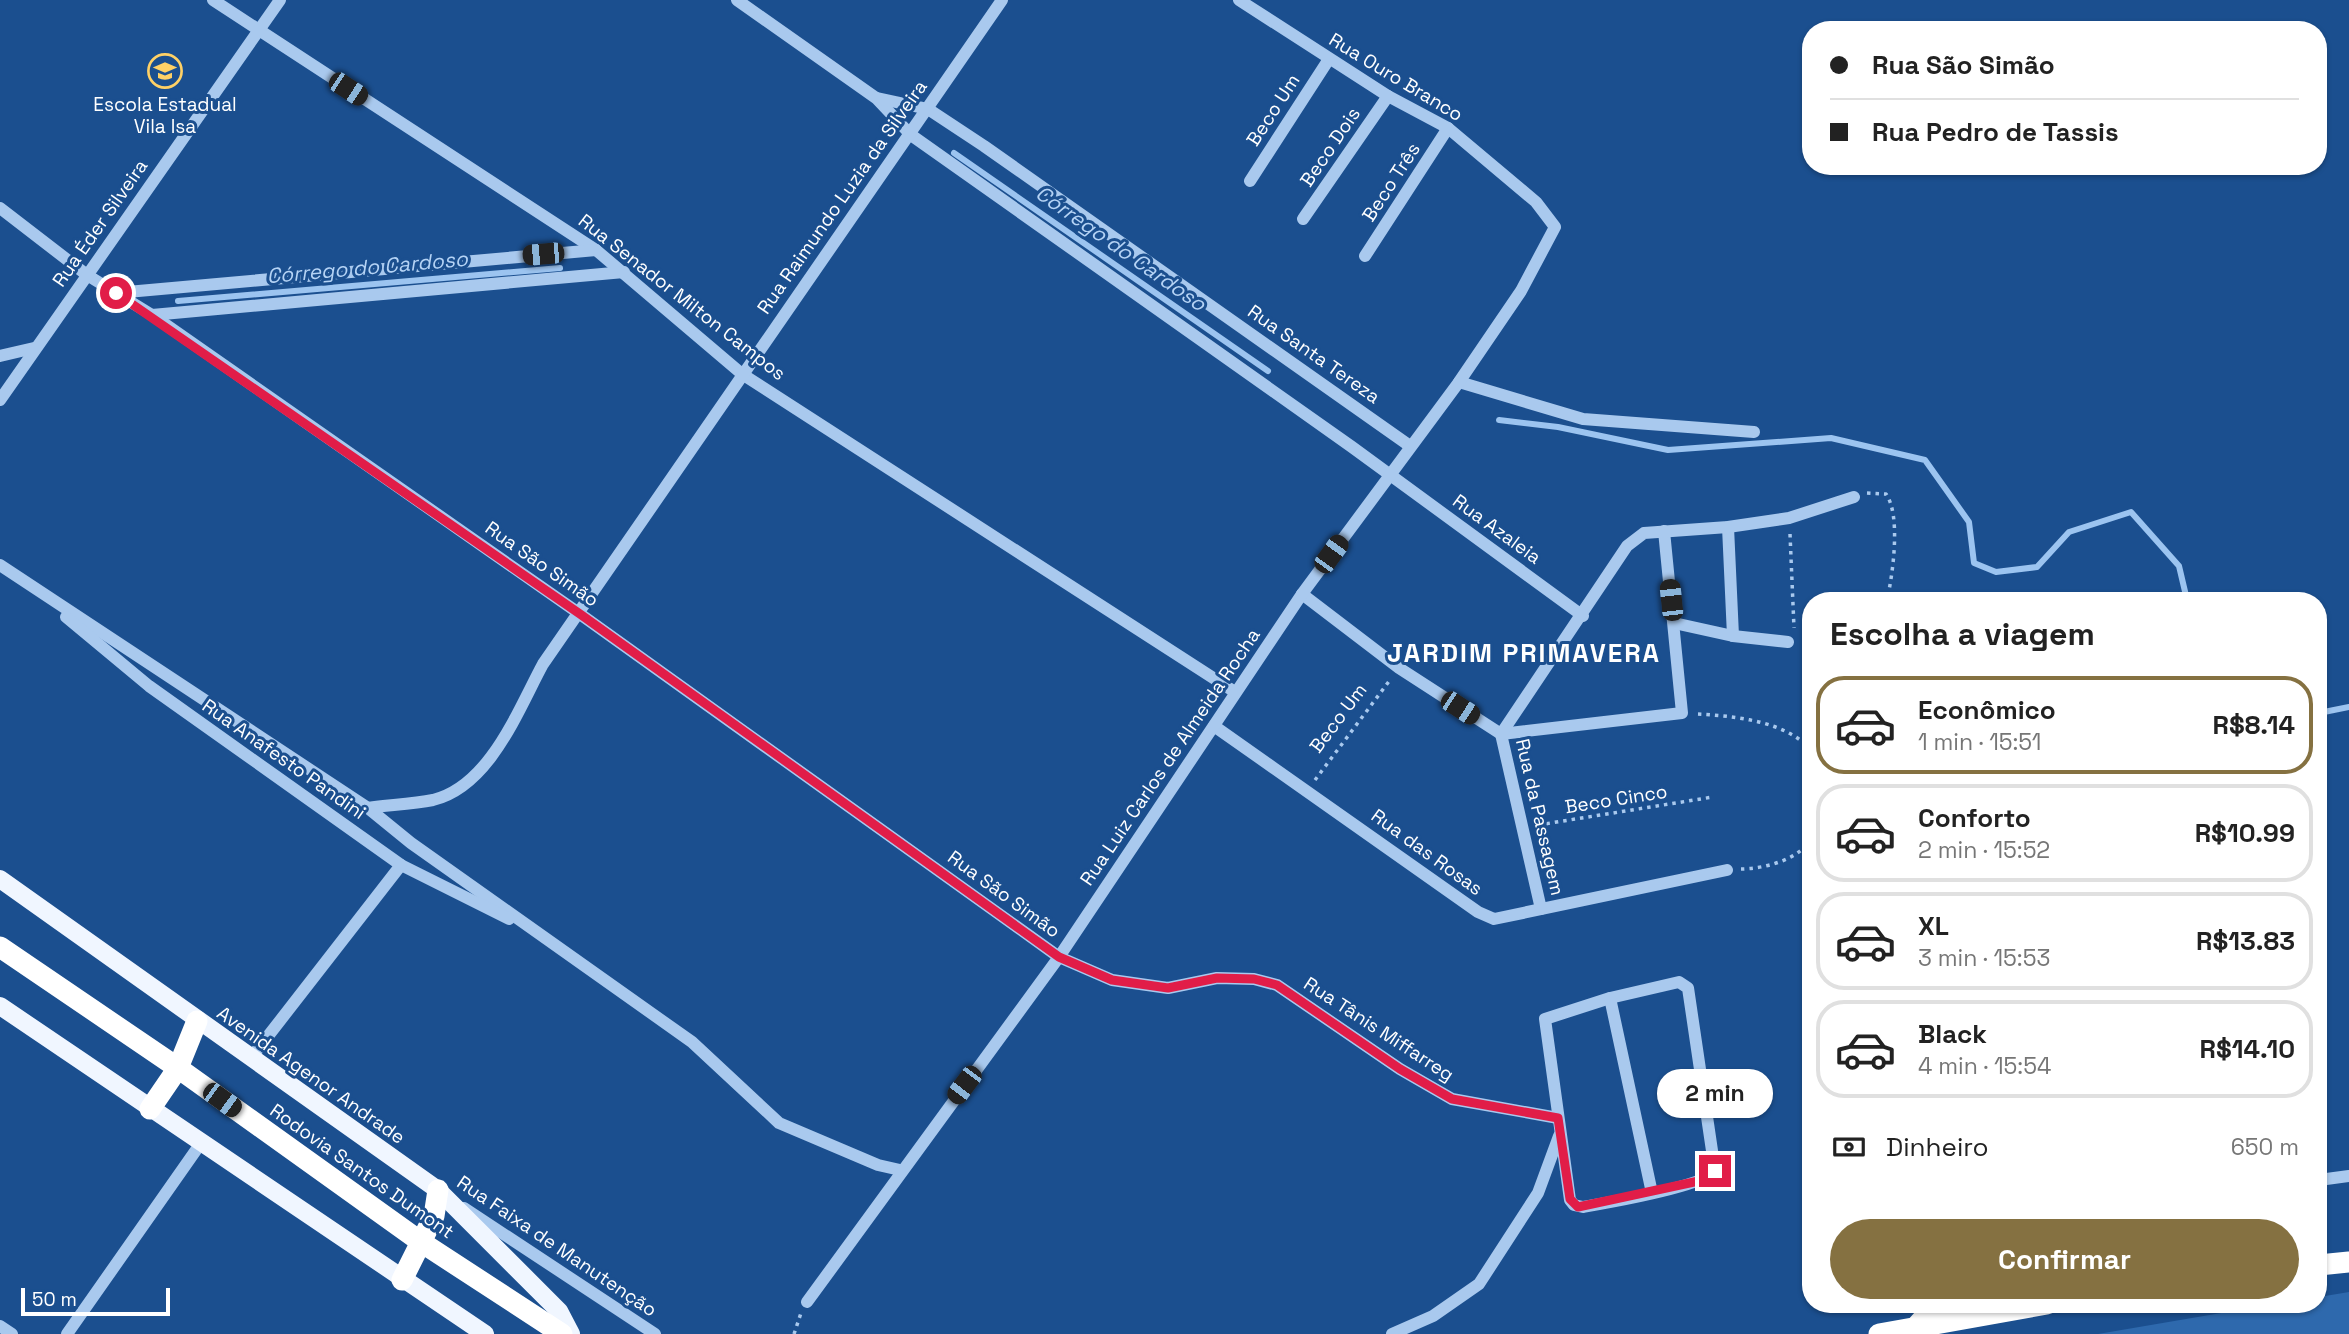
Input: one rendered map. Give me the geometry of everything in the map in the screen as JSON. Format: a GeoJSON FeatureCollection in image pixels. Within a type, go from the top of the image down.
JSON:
{"type":"FeatureCollection","features":[{"type":"Feature","properties":{"kind":"highway","name":"Rodovia Santos Dumont"},"geometry":{"type":"LineString","coordinates":[[0,947],[178,1068],[421,1242],[562,1334]]}},
{"type":"Feature","properties":{"kind":"highway"},"geometry":{"type":"LineString","coordinates":[[150,1109],[178,1068],[197,1021]]}},
{"type":"Feature","properties":{"kind":"highway"},"geometry":{"type":"LineString","coordinates":[[402,1280],[434,1216],[438,1190]]}},
{"type":"Feature","properties":{"kind":"highway"},"geometry":{"type":"LineString","coordinates":[[2327,1264],[2349,1262]]}},
{"type":"Feature","properties":{"kind":"highway"},"geometry":{"type":"LineString","coordinates":[[1915,1328],[1928,1313]]}},
{"type":"Feature","properties":{"kind":"highway"},"geometry":{"type":"LineString","coordinates":[[1879,1334],[1998,1313]]}},
{"type":"Feature","properties":{"kind":"main road","name":"Avenida Agenor Andrade"},"geometry":{"type":"LineString","coordinates":[[0,879],[438,1190],[559,1311],[571,1334]]}},
{"type":"Feature","properties":{"kind":"main road"},"geometry":{"type":"LineString","coordinates":[[0,1006],[485,1334]]}},
{"type":"Feature","properties":{"kind":"street","name":"Rua Senador Milton Campos"},"geometry":{"type":"LineString","coordinates":[[213,0],[596,250],[742,374],[1235,692]]}},
{"type":"Feature","properties":{"kind":"street","name":"Rua Éder Silveira"},"geometry":{"type":"LineString","coordinates":[[0,400],[280,0]]}},
{"type":"Feature","properties":{"kind":"street","name":"Rua Santa Tereza"},"geometry":{"type":"LineString","coordinates":[[737,0],[876,98],[911,135],[1389,474]]}},
{"type":"Feature","properties":{"kind":"street","name":"Rua Raimundo Luzia da Silveira"},"geometry":{"type":"LineString","coordinates":[[368,808],[435,799],[468,782],[493,753],[543,664],[1002,0]]}},
{"type":"Feature","properties":{"kind":"street","name":"Rua Ouro Branco"},"geometry":{"type":"LineString","coordinates":[[1238,0],[1388,96],[1448,128],[1536,202],[1555,227]]}},
{"type":"Feature","properties":{"kind":"street","name":"Beco Um"},"geometry":{"type":"LineString","coordinates":[[1250,181],[1329,59]]}},
{"type":"Feature","properties":{"kind":"street","name":"Beco Dois"},"geometry":{"type":"LineString","coordinates":[[1303,219],[1388,96]]}},
{"type":"Feature","properties":{"kind":"street","name":"Rua Santa Tereza"},"geometry":{"type":"LineString","coordinates":[[876,98],[928,109],[1410,446]]}},
{"type":"Feature","properties":{"kind":"street","name":"Beco Três"},"geometry":{"type":"LineString","coordinates":[[1365,256],[1448,128]]}},
{"type":"Feature","properties":{"kind":"street","name":"Rua São Simão"},"geometry":{"type":"LineString","coordinates":[[0,208],[87,275],[152,315],[580,614],[1059,957]]}},
{"type":"Feature","properties":{"kind":"street","name":"Rua Luiz Carlos de Almeida Rocha"},"geometry":{"type":"LineString","coordinates":[[807,1302],[900,1170],[1059,957],[1302,594],[1459,382],[1521,291],[1555,227]]}},
{"type":"Feature","properties":{"kind":"street"},"geometry":{"type":"LineString","coordinates":[[116,293],[596,250]]}},
{"type":"Feature","properties":{"kind":"street"},"geometry":{"type":"LineString","coordinates":[[152,315],[624,272]]}},
{"type":"Feature","properties":{"kind":"street"},"geometry":{"type":"LineString","coordinates":[[0,355],[34,348]]}},
{"type":"Feature","properties":{"kind":"street"},"geometry":{"type":"LineString","coordinates":[[1459,382],[1583,419],[1754,432]]}},
{"type":"Feature","properties":{"kind":"street","name":"Rua Azaleia"},"geometry":{"type":"LineString","coordinates":[[1389,474],[1583,615]]}},
{"type":"Feature","properties":{"kind":"street"},"geometry":{"type":"LineString","coordinates":[[1501,734],[1627,546],[1644,533],[1728,527],[1789,518],[1854,497]]}},
{"type":"Feature","properties":{"kind":"street"},"geometry":{"type":"LineString","coordinates":[[1728,527],[1733,636]]}},
{"type":"Feature","properties":{"kind":"street"},"geometry":{"type":"LineString","coordinates":[[1302,594],[1399,668],[1501,734],[1682,713],[1664,531]]}},
{"type":"Feature","properties":{"kind":"street","name":"Rua Anafesto Pandini"},"geometry":{"type":"LineString","coordinates":[[0,565],[368,808],[411,843],[692,1042],[779,1123],[878,1165],[900,1170]]}},
{"type":"Feature","properties":{"kind":"street","name":"Rua Anafesto Pandini"},"geometry":{"type":"LineString","coordinates":[[20,578],[149,687],[401,865],[547,938]]}},
{"type":"Feature","properties":{"kind":"street"},"geometry":{"type":"LineString","coordinates":[[1674,623],[1733,636],[1788,642]]}},
{"type":"Feature","properties":{"kind":"street","name":"Rua das Rosas"},"geometry":{"type":"LineString","coordinates":[[1214,726],[1478,912],[1494,919],[1727,870]]}},
{"type":"Feature","properties":{"kind":"street","name":"Rua da Passagem"},"geometry":{"type":"LineString","coordinates":[[1501,734],[1541,909]]}},
{"type":"Feature","properties":{"kind":"street"},"geometry":{"type":"LineString","coordinates":[[251,1058],[401,865]]}},
{"type":"Feature","properties":{"kind":"street","name":"Rua Tânis Miffarreg"},"geometry":{"type":"LineString","coordinates":[[1059,957],[1112,980],[1168,988],[1217,978],[1254,979],[1277,985],[1400,1069],[1452,1099],[1558,1118]]}},
{"type":"Feature","properties":{"kind":"street"},"geometry":{"type":"LineString","coordinates":[[1683,983],[1688,988],[1715,1171],[1708,1179],[1583,1207],[1574,1205],[1570,1199],[1545,1019],[1610,998],[1683,983]]}},
{"type":"Feature","properties":{"kind":"street"},"geometry":{"type":"LineString","coordinates":[[1610,998],[1651,1193]]}},
{"type":"Feature","properties":{"kind":"street"},"geometry":{"type":"LineString","coordinates":[[1392,1334],[1433,1316],[1479,1284],[1538,1192],[1560,1133]]}},
{"type":"Feature","properties":{"kind":"street"},"geometry":{"type":"LineString","coordinates":[[67,1334],[201,1143]]}},
{"type":"Feature","properties":{"kind":"street"},"geometry":{"type":"LineString","coordinates":[[2327,1179],[2349,1176]]}},
{"type":"Feature","properties":{"kind":"street","name":"Rua Faixa de Manutenção"},"geometry":{"type":"LineString","coordinates":[[438,1190],[655,1334]]}},
{"type":"Feature","properties":{"kind":"street"},"geometry":{"type":"LineString","coordinates":[[0,1326],[12,1334]]}},
{"type":"Feature","properties":{"kind":"path"},"geometry":{"type":"LineString","coordinates":[[1854,497],[1869,492],[1886,494],[1893,504],[1893,556],[1888,592]]}},
{"type":"Feature","properties":{"kind":"path"},"geometry":{"type":"LineString","coordinates":[[1788,642],[1794,626],[1790,547]]}},
{"type":"Feature","properties":{"kind":"path","name":"Beco Um"},"geometry":{"type":"LineString","coordinates":[[1307,790],[1399,668]]}},
{"type":"Feature","properties":{"kind":"path"},"geometry":{"type":"LineString","coordinates":[[1682,713],[1731,716],[1756,722],[1791,735],[1802,743]]}},
{"type":"Feature","properties":{"kind":"path","name":"Beco Cinco"},"geometry":{"type":"LineString","coordinates":[[1522,828],[1713,797]]}},
{"type":"Feature","properties":{"kind":"path"},"geometry":{"type":"LineString","coordinates":[[1727,870],[1760,869],[1802,848]]}},
{"type":"Feature","properties":{"kind":"shaded area"},"geometry":{"type":"Polygon","coordinates":[[[2349,1292],[2349,1334],[2098,1334],[2221,1313],[2327,1313],[2327,1296],[2349,1292]]]}},
{"type":"Feature","properties":{"kind":"waterway","name":"Córrego do Cardoso"},"geometry":{"type":"LineString","coordinates":[[954,153],[1268,371]]}},
{"type":"Feature","properties":{"kind":"waterway","name":"Córrego do Cardoso"},"geometry":{"type":"LineString","coordinates":[[178,301],[560,268]]}},
{"type":"Feature","properties":{"kind":"waterway","name":"Córrego do Cardoso"},"geometry":{"type":"LineString","coordinates":[[1499,420],[1558,427],[1668,450],[1831,438],[1925,460],[1969,522],[1974,563],[1996,572],[2037,567],[2069,532],[2131,512],[2179,566],[2185,592]]}},
{"type":"Feature","properties":{"kind":"waterway","name":"Córrego do Cardoso"},"geometry":{"type":"LineString","coordinates":[[2327,711],[2349,707]]}},
{"type":"Feature","properties":{"kind":"place","name":"Escola Estadual Vila Isa"},"geometry":{"type":"Point","coordinates":[165,71]}},
{"type":"Feature","properties":{"kind":"district","name":"JARDIM PRIMAVERA"},"geometry":{"type":"Point","coordinates":[1524,653]}},
{"type":"Feature","properties":{"kind":"route"},"geometry":{"type":"LineString","coordinates":[[116,293],[152,315],[580,614],[1059,957],[1112,980],[1168,988],[1217,978],[1254,979],[1277,985],[1400,1069],[1452,1099],[1558,1118],[1570,1199],[1578,1207],[1708,1179],[1715,1171]]}}]}
